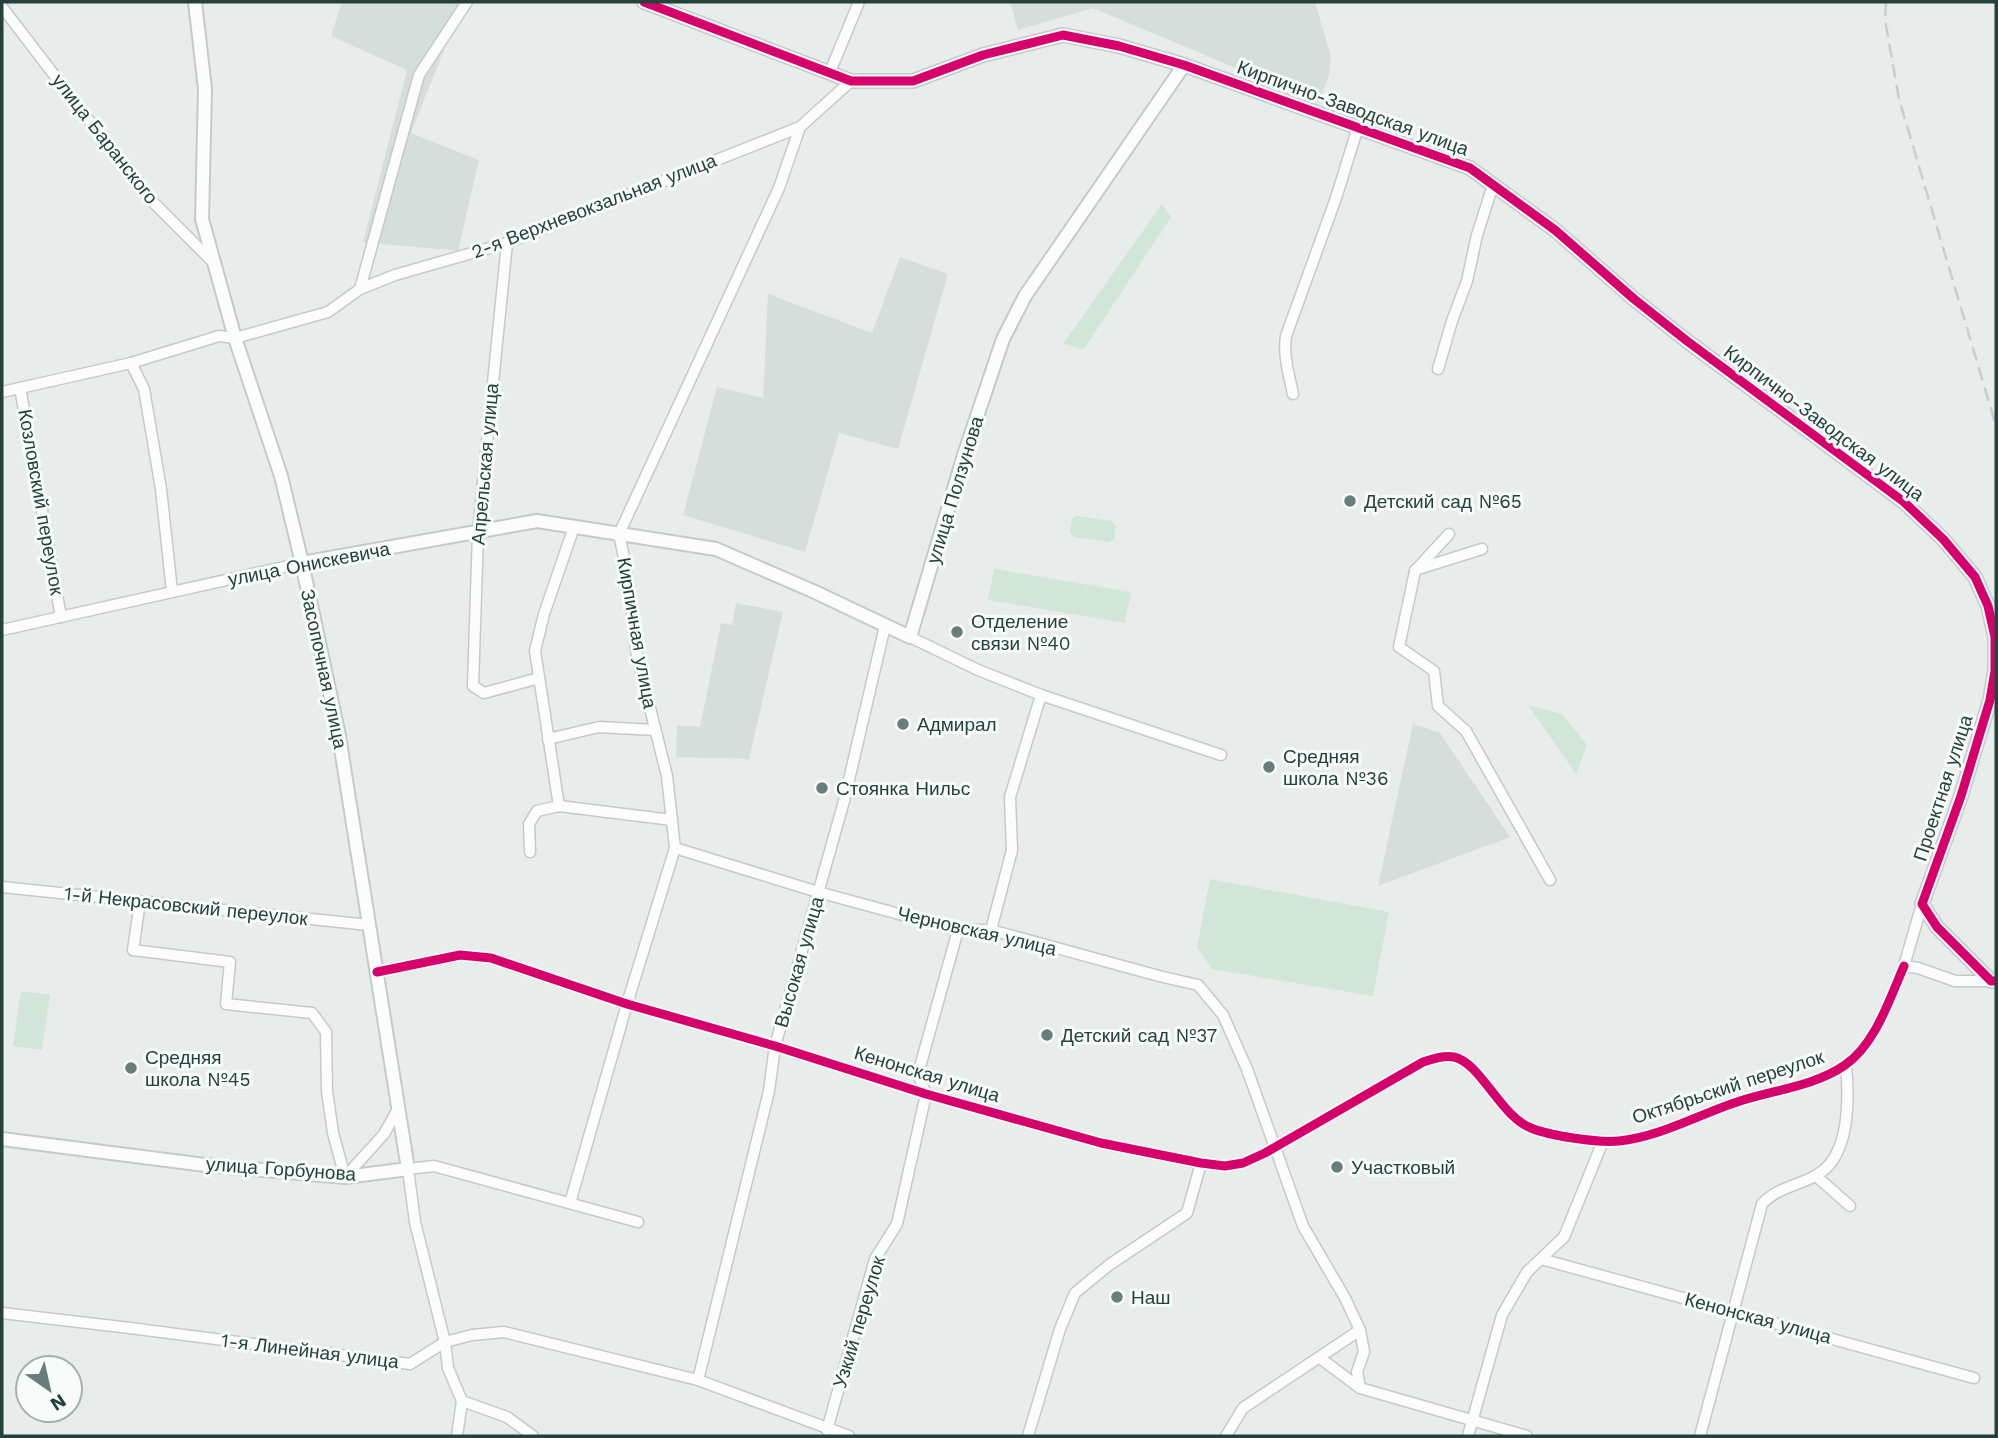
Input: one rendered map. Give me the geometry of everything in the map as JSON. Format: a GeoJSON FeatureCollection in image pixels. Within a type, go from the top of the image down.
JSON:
{"type":"FeatureCollection","features":[{"type":"Feature","properties":{"kind":"street","name":"Засопочная улица"},"geometry":{"type":"LineString","coordinates":[[195,2],[205,89],[202,219],[235,338],[281,476],[302,564],[339,736],[415,1222],[445,1342],[448,1368],[462,1401]]}},
{"type":"Feature","properties":{"kind":"street"},"geometry":{"type":"LineString","coordinates":[[360,289],[419,75],[467,2]]}},
{"type":"Feature","properties":{"kind":"street","name":"Кирпично-Заводская улица"},"geometry":{"type":"LineString","coordinates":[[644,2],[851,82],[913,81],[983,55],[1063,35],[1119,46],[1184,65],[1470,168],[1555,230],[1687,341],[1905,502],[1975,577]]}},
{"type":"Feature","properties":{"kind":"street"},"geometry":{"type":"LineString","coordinates":[[830,72],[859,2]]}},
{"type":"Feature","properties":{"kind":"street","name":"улица Баранского"},"geometry":{"type":"LineString","coordinates":[[2,7],[146,195],[215,264]]}},
{"type":"Feature","properties":{"kind":"street","name":"улица Ползунова"},"geometry":{"type":"LineString","coordinates":[[909,637],[964,455],[1003,340],[1025,296],[1184,65]]}},
{"type":"Feature","properties":{"kind":"street","name":"2-я Верхневокзальная улица"},"geometry":{"type":"LineString","coordinates":[[2,392],[131,363],[219,336],[235,338],[328,312],[360,289],[395,275],[507,243],[800,127],[851,82]]}},
{"type":"Feature","properties":{"kind":"street","name":"Кирпичная улица"},"geometry":{"type":"LineString","coordinates":[[570,1203],[675,848],[667,776],[637,656],[626,567],[619,534],[779,188],[800,127]]}},
{"type":"Feature","properties":{"kind":"street"},"geometry":{"type":"LineString","coordinates":[[1293,394],[1287,365],[1286,336],[1336,198],[1358,127]]}},
{"type":"Feature","properties":{"kind":"street"},"geometry":{"type":"LineString","coordinates":[[1438,369],[1467,281],[1493,185]]}},
{"type":"Feature","properties":{"kind":"street","name":"Апрельская улица"},"geometry":{"type":"LineString","coordinates":[[507,243],[478,532],[473,686],[484,693],[539,678]]}},
{"type":"Feature","properties":{"kind":"street"},"geometry":{"type":"LineString","coordinates":[[131,363],[144,390],[161,489],[172,591]]}},
{"type":"Feature","properties":{"kind":"street","name":"Козловский переулок"},"geometry":{"type":"LineString","coordinates":[[20,388],[61,617]]}},
{"type":"Feature","properties":{"kind":"street","name":"улица Онискевича"},"geometry":{"type":"LineString","coordinates":[[2,630],[302,564],[537,521],[716,549],[909,637]]}},
{"type":"Feature","properties":{"kind":"street"},"geometry":{"type":"LineString","coordinates":[[559,806],[535,651],[544,614],[574,527]]}},
{"type":"Feature","properties":{"kind":"street"},"geometry":{"type":"LineString","coordinates":[[1449,534],[1415,571],[1399,647],[1434,671],[1438,706],[1465,731],[1550,880]]}},
{"type":"Feature","properties":{"kind":"street"},"geometry":{"type":"LineString","coordinates":[[1415,571],[1482,549]]}},
{"type":"Feature","properties":{"kind":"street","name":"Проектная улица"},"geometry":{"type":"LineString","coordinates":[[1922,904],[1961,796],[1990,700],[1995,671],[1993,627],[1988,606],[1975,577]]}},
{"type":"Feature","properties":{"kind":"street","name":"Высокая улица"},"geometry":{"type":"LineString","coordinates":[[698,1380],[769,1091],[775,1046],[844,802],[886,626]]}},
{"type":"Feature","properties":{"kind":"street"},"geometry":{"type":"LineString","coordinates":[[909,637],[978,670],[1041,695],[1222,755]]}},
{"type":"Feature","properties":{"kind":"street"},"geometry":{"type":"LineString","coordinates":[[990,930],[1012,850],[1010,797],[1041,695]]}},
{"type":"Feature","properties":{"kind":"street"},"geometry":{"type":"LineString","coordinates":[[548,739],[599,727],[655,730]]}},
{"type":"Feature","properties":{"kind":"street"},"geometry":{"type":"LineString","coordinates":[[530,852],[529,824],[537,811],[559,806],[672,820]]}},
{"type":"Feature","properties":{"kind":"street","name":"Черновская улица"},"geometry":{"type":"LineString","coordinates":[[675,848],[818,892],[958,930],[990,930],[1198,985],[1223,1015],[1247,1069],[1303,1226],[1345,1298],[1360,1330]]}},
{"type":"Feature","properties":{"kind":"street","name":"1-й Некрасовский переулок"},"geometry":{"type":"LineString","coordinates":[[2,887],[369,925]]}},
{"type":"Feature","properties":{"kind":"street"},"geometry":{"type":"LineString","coordinates":[[140,902],[133,950],[230,962],[226,1004],[312,1013],[326,1031],[327,1091],[333,1133],[345,1177]]}},
{"type":"Feature","properties":{"kind":"street"},"geometry":{"type":"LineString","coordinates":[[1922,904],[1937,927],[1994,981]]}},
{"type":"Feature","properties":{"kind":"street","name":"Октябрьский переулок"},"geometry":{"type":"LineString","coordinates":[[1452,1056],[1468,1065],[1507,1111],[1529,1128],[1603,1141],[1620,1141],[1662,1131],[1739,1101],[1819,1079],[1846,1065],[1859,1053],[1877,1028],[1904,966],[1922,904]]}},
{"type":"Feature","properties":{"kind":"street"},"geometry":{"type":"LineString","coordinates":[[926,1094],[918,1074],[958,930]]}},
{"type":"Feature","properties":{"kind":"street","name":"Кенонская улица"},"geometry":{"type":"LineString","coordinates":[[377,972],[460,954],[491,958],[627,1003],[926,1094],[1101,1143],[1201,1163],[1235,1166],[1274,1148],[1411,1068],[1430,1059],[1452,1056]]}},
{"type":"Feature","properties":{"kind":"street"},"geometry":{"type":"LineString","coordinates":[[1904,966],[1955,981],[1994,981]]}},
{"type":"Feature","properties":{"kind":"street"},"geometry":{"type":"LineString","coordinates":[[1700,1436],[1762,1204],[1770,1194],[1816,1176],[1825,1170],[1834,1158],[1845,1135],[1846,1065]]}},
{"type":"Feature","properties":{"kind":"street","name":"Узкий переулок"},"geometry":{"type":"LineString","coordinates":[[827,1430],[875,1259],[897,1224],[926,1094]]}},
{"type":"Feature","properties":{"kind":"street"},"geometry":{"type":"LineString","coordinates":[[345,1177],[384,1134],[398,1109]]}},
{"type":"Feature","properties":{"kind":"street","name":"улица Горбунова"},"geometry":{"type":"LineString","coordinates":[[2,1139],[205,1165],[345,1177],[434,1166],[638,1222]]}},
{"type":"Feature","properties":{"kind":"street"},"geometry":{"type":"LineString","coordinates":[[1468,1436],[1502,1315],[1527,1272],[1564,1237],[1603,1141]]}},
{"type":"Feature","properties":{"kind":"street"},"geometry":{"type":"LineString","coordinates":[[1028,1436],[1060,1329],[1075,1293],[1109,1265],[1187,1213],[1201,1163]]}},
{"type":"Feature","properties":{"kind":"street"},"geometry":{"type":"LineString","coordinates":[[1816,1176],[1850,1206]]}},
{"type":"Feature","properties":{"kind":"street","name":"Кенонская улица"},"geometry":{"type":"LineString","coordinates":[[1541,1259],[1974,1378]]}},
{"type":"Feature","properties":{"kind":"street","name":"1-я Линейная улица"},"geometry":{"type":"LineString","coordinates":[[2,1313],[410,1364],[445,1342],[472,1335],[504,1332],[698,1380],[849,1436]]}},
{"type":"Feature","properties":{"kind":"street"},"geometry":{"type":"LineString","coordinates":[[1226,1436],[1243,1408],[1360,1330],[1364,1352],[1357,1373],[1360,1388]]}},
{"type":"Feature","properties":{"kind":"street"},"geometry":{"type":"LineString","coordinates":[[1320,1358],[1360,1388],[1527,1436]]}},
{"type":"Feature","properties":{"kind":"street"},"geometry":{"type":"LineString","coordinates":[[457,1436],[462,1401],[506,1417],[533,1436]]}},
{"type":"Feature","properties":{"kind":"shaded area"},"geometry":{"type":"Polygon","coordinates":[[[342,2],[452,2],[462,5],[411,133],[479,160],[458,251],[363,242],[407,70],[331,36],[342,2]]]}},
{"type":"Feature","properties":{"kind":"shaded area"},"geometry":{"type":"Polygon","coordinates":[[[1010,2],[1315,2],[1331,57],[1329,75],[1319,103],[1093,8],[1018,30],[1010,2]]]}},
{"type":"Feature","properties":{"kind":"shaded area"},"geometry":{"type":"Polygon","coordinates":[[[900,257],[948,274],[898,449],[839,433],[805,552],[683,515],[717,387],[763,398],[768,294],[872,333],[900,257]]]}},
{"type":"Feature","properties":{"kind":"shaded area"},"geometry":{"type":"Polygon","coordinates":[[[736,603],[783,612],[749,759],[676,757],[677,725],[700,727],[721,623],[732,625],[736,603]]]}},
{"type":"Feature","properties":{"kind":"shaded area"},"geometry":{"type":"Polygon","coordinates":[[[1413,724],[1440,733],[1510,837],[1378,886],[1413,724]]]}},
{"type":"Feature","properties":{"kind":"green space"},"geometry":{"type":"Polygon","coordinates":[[[1162,204],[1171,217],[1084,349],[1063,344],[1162,204]]]}},
{"type":"Feature","properties":{"kind":"green space"},"geometry":{"type":"Polygon","coordinates":[[[1076,516],[1112,521],[1116,527],[1114,539],[1109,542],[1074,537],[1070,532],[1072,519],[1076,516]]]}},
{"type":"Feature","properties":{"kind":"green space"},"geometry":{"type":"Polygon","coordinates":[[[994,569],[1131,592],[1125,623],[988,600],[994,569]]]}},
{"type":"Feature","properties":{"kind":"green space"},"geometry":{"type":"Polygon","coordinates":[[[1528,705],[1562,714],[1587,745],[1576,774],[1528,705]]]}},
{"type":"Feature","properties":{"kind":"green space"},"geometry":{"type":"Polygon","coordinates":[[[1210,879],[1389,912],[1373,996],[1212,969],[1197,947],[1210,879]]]}},
{"type":"Feature","properties":{"kind":"green space"},"geometry":{"type":"Polygon","coordinates":[[[21,991],[50,995],[42,1050],[13,1046],[21,991]]]}},
{"type":"Feature","properties":{"kind":"railway"},"geometry":{"type":"LineString","coordinates":[[1886,2],[1885,20],[1899,99],[1996,426]]}},
{"type":"Feature","properties":{"kind":"cycle path"},"geometry":{"type":"LineString","coordinates":[[644,2],[851,81],[913,81],[983,55],[1063,35],[1119,46],[1184,65],[1470,168],[1555,230],[1687,341],[1904,502],[1943,539],[1975,577],[1988,606],[1995,637],[1995,671],[1990,700],[1961,796],[1922,904],[1937,927],[1991,981],[1996,981]]}},
{"type":"Feature","properties":{"kind":"cycle path"},"geometry":{"type":"LineString","coordinates":[[377,972],[460,955],[491,958],[627,1004],[775,1046],[926,1094],[1101,1143],[1225,1166],[1243,1163],[1265,1153],[1423,1062],[1446,1057],[1464,1061],[1510,1113],[1531,1128],[1599,1141],[1619,1141],[1650,1135],[1740,1101],[1808,1083],[1845,1065],[1865,1046],[1873,1033],[1904,966]]}},
{"type":"Feature","properties":{"kind":"place","name":"Детский сад №65"},"geometry":{"type":"Point","coordinates":[1350,501]}},
{"type":"Feature","properties":{"kind":"place","name":"Отделение связи №40"},"geometry":{"type":"Point","coordinates":[957,632]}},
{"type":"Feature","properties":{"kind":"place","name":"Адмирал"},"geometry":{"type":"Point","coordinates":[903,724]}},
{"type":"Feature","properties":{"kind":"place","name":"Средняя школа №36"},"geometry":{"type":"Point","coordinates":[1269,767]}},
{"type":"Feature","properties":{"kind":"place","name":"Стоянка Нильс"},"geometry":{"type":"Point","coordinates":[822,788]}},
{"type":"Feature","properties":{"kind":"place","name":"Детский сад №37"},"geometry":{"type":"Point","coordinates":[1047,1035]}},
{"type":"Feature","properties":{"kind":"place","name":"Средняя школа №45"},"geometry":{"type":"Point","coordinates":[131,1068]}},
{"type":"Feature","properties":{"kind":"place","name":"Участковый"},"geometry":{"type":"Point","coordinates":[1337,1167]}},
{"type":"Feature","properties":{"kind":"place","name":"Наш"},"geometry":{"type":"Point","coordinates":[1117,1297]}}]}
